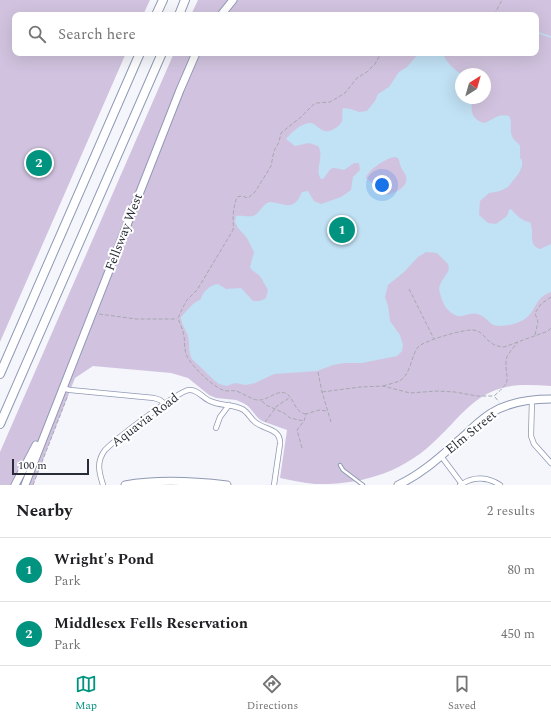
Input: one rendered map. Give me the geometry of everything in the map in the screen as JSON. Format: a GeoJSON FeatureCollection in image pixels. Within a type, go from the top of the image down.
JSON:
{"type":"FeatureCollection","features":[{"type":"Feature","properties":{"kind":"highway"},"geometry":{"type":"LineString","coordinates":[[157,12],[163,0]]}},
{"type":"Feature","properties":{"kind":"highway"},"geometry":{"type":"LineString","coordinates":[[180,12],[185,0]]}},
{"type":"Feature","properties":{"kind":"highway"},"geometry":{"type":"LineString","coordinates":[[0,374],[139,56]]}},
{"type":"Feature","properties":{"kind":"highway"},"geometry":{"type":"LineString","coordinates":[[0,424],[161,56]]}},
{"type":"Feature","properties":{"kind":"main road"},"geometry":{"type":"LineString","coordinates":[[223,12],[233,0]]}},
{"type":"Feature","properties":{"kind":"main road","name":"Fellsway West"},"geometry":{"type":"LineString","coordinates":[[16,485],[53,411],[66,389],[92,314],[195,56]]}},
{"type":"Feature","properties":{"kind":"main road","name":"Elm Street"},"geometry":{"type":"LineString","coordinates":[[398,485],[422,471],[491,413],[510,405],[532,400],[551,399]]}},
{"type":"Feature","properties":{"kind":"main road","name":"Fellsway West"},"geometry":{"type":"LineString","coordinates":[[25,485],[53,411]]}},
{"type":"Feature","properties":{"kind":"main road"},"geometry":{"type":"LineString","coordinates":[[125,485],[146,482],[179,482],[227,485]]}},
{"type":"Feature","properties":{"kind":"street"},"geometry":{"type":"LineString","coordinates":[[66,389],[154,398],[165,404]]}},
{"type":"Feature","properties":{"kind":"street","name":"Aquavia Road"},"geometry":{"type":"LineString","coordinates":[[103,485],[98,465],[103,452],[165,404],[182,392],[190,390],[197,392],[213,402],[243,409],[254,421],[276,432],[280,440],[274,485]]}},
{"type":"Feature","properties":{"kind":"street"},"geometry":{"type":"LineString","coordinates":[[532,400],[530,426],[532,439],[551,464]]}},
{"type":"Feature","properties":{"kind":"street"},"geometry":{"type":"LineString","coordinates":[[216,428],[220,417],[229,405]]}},
{"type":"Feature","properties":{"kind":"street"},"geometry":{"type":"LineString","coordinates":[[440,456],[461,484],[471,479],[480,478],[490,480],[500,485]]}},
{"type":"Feature","properties":{"kind":"lane"},"geometry":{"type":"LineString","coordinates":[[340,465],[343,470],[363,485]]}},
{"type":"Feature","properties":{"kind":"path"},"geometry":{"type":"LineString","coordinates":[[496,12],[502,0]]}},
{"type":"Feature","properties":{"kind":"path"},"geometry":{"type":"LineString","coordinates":[[327,411],[319,410],[306,414],[298,411],[290,398],[283,393],[261,400],[256,400],[236,391],[224,390],[211,383],[189,360],[186,354],[184,336],[178,318],[186,302],[197,290],[233,230],[234,206],[237,198],[240,196],[248,198],[255,192],[268,170],[281,133],[290,127],[303,115],[307,109],[317,102],[330,102],[346,93],[357,78],[367,72],[375,64],[379,56]]}},
{"type":"Feature","properties":{"kind":"path"},"geometry":{"type":"LineString","coordinates":[[409,289],[435,339]]}},
{"type":"Feature","properties":{"kind":"path"},"geometry":{"type":"LineString","coordinates":[[535,336],[538,322],[535,313],[541,304],[551,297]]}},
{"type":"Feature","properties":{"kind":"path"},"geometry":{"type":"LineString","coordinates":[[92,314],[157,320],[178,318]]}},
{"type":"Feature","properties":{"kind":"path"},"geometry":{"type":"LineString","coordinates":[[322,392],[360,387],[383,386],[400,380],[407,371],[417,348],[420,345],[461,331],[474,330],[483,335],[496,347],[504,347],[535,336],[551,328]]}},
{"type":"Feature","properties":{"kind":"path"},"geometry":{"type":"LineString","coordinates":[[383,386],[410,393],[437,391],[455,392],[477,396],[494,396],[504,388],[508,381],[506,359],[518,342]]}},
{"type":"Feature","properties":{"kind":"path"},"geometry":{"type":"LineString","coordinates":[[318,372],[331,422]]}},
{"type":"Feature","properties":{"kind":"path"},"geometry":{"type":"LineString","coordinates":[[32,485],[66,389]]}},
{"type":"Feature","properties":{"kind":"path"},"geometry":{"type":"LineString","coordinates":[[494,396],[499,403]]}},
{"type":"Feature","properties":{"kind":"path"},"geometry":{"type":"LineString","coordinates":[[262,426],[278,406],[290,398]]}},
{"type":"Feature","properties":{"kind":"path"},"geometry":{"type":"LineString","coordinates":[[261,400],[266,405],[283,412],[290,418],[304,421]]}},
{"type":"Feature","properties":{"kind":"path"},"geometry":{"type":"LineString","coordinates":[[302,448],[297,430],[304,421],[306,414]]}},
{"type":"Feature","properties":{"kind":"shaded area"},"geometry":{"type":"Polygon","coordinates":[[[0,0],[150,0],[144,12],[12,12],[12,56],[125,56],[0,342],[0,0]]]}},
{"type":"Feature","properties":{"kind":"shaded area"},"geometry":{"type":"Polygon","coordinates":[[[198,0],[551,0],[551,386],[528,385],[498,389],[476,401],[426,449],[397,468],[366,479],[333,484],[315,484],[280,478],[287,430],[262,421],[248,406],[243,403],[236,400],[216,398],[209,395],[188,378],[171,373],[93,366],[75,378],[33,485],[0,485],[0,452],[173,56],[539,56],[539,12],[192,12],[198,0]]]}},
{"type":"Feature","properties":{"kind":"water"},"geometry":{"type":"Polygon","coordinates":[[[416,56],[444,56],[455,69],[455,104],[472,104],[472,114],[476,119],[484,123],[502,115],[509,116],[513,139],[520,146],[522,166],[519,173],[508,187],[500,191],[489,193],[480,201],[479,215],[488,223],[496,224],[507,216],[509,210],[511,209],[522,219],[530,222],[532,241],[536,247],[540,249],[551,244],[551,292],[544,295],[540,299],[525,319],[513,324],[501,326],[495,325],[481,315],[470,314],[458,316],[447,309],[439,291],[439,286],[449,269],[448,264],[437,253],[426,252],[418,257],[404,272],[388,285],[385,297],[390,321],[400,335],[403,345],[402,351],[397,356],[362,363],[344,363],[333,365],[317,371],[274,374],[255,383],[246,385],[235,383],[227,386],[219,384],[192,359],[188,336],[181,317],[193,304],[201,299],[203,293],[207,289],[218,284],[226,289],[241,288],[253,301],[260,301],[266,298],[268,290],[260,276],[250,267],[254,252],[247,238],[235,222],[236,216],[253,216],[269,202],[292,205],[299,198],[302,192],[308,191],[314,201],[321,204],[341,197],[351,190],[353,177],[360,170],[359,163],[354,163],[344,170],[331,168],[323,179],[321,179],[319,175],[320,150],[318,146],[309,143],[295,146],[286,139],[293,131],[309,123],[312,123],[326,131],[334,129],[342,121],[343,108],[359,112],[367,111],[375,101],[378,94],[389,87],[399,72],[407,67],[416,56]],[[391,158],[382,162],[370,171],[366,178],[387,195],[394,193],[401,189],[406,180],[406,176],[400,166],[398,158],[391,158]]]}},
{"type":"Feature","properties":{"kind":"waterway"},"geometry":{"type":"LineString","coordinates":[[539,33],[551,37]]}},
{"type":"Feature","properties":{"kind":"place","name":"Middlesex Fells Reservation"},"geometry":{"type":"Point","coordinates":[39,163]}},
{"type":"Feature","properties":{"kind":"place","name":"Wright's Pond"},"geometry":{"type":"Point","coordinates":[342,230]}}]}
